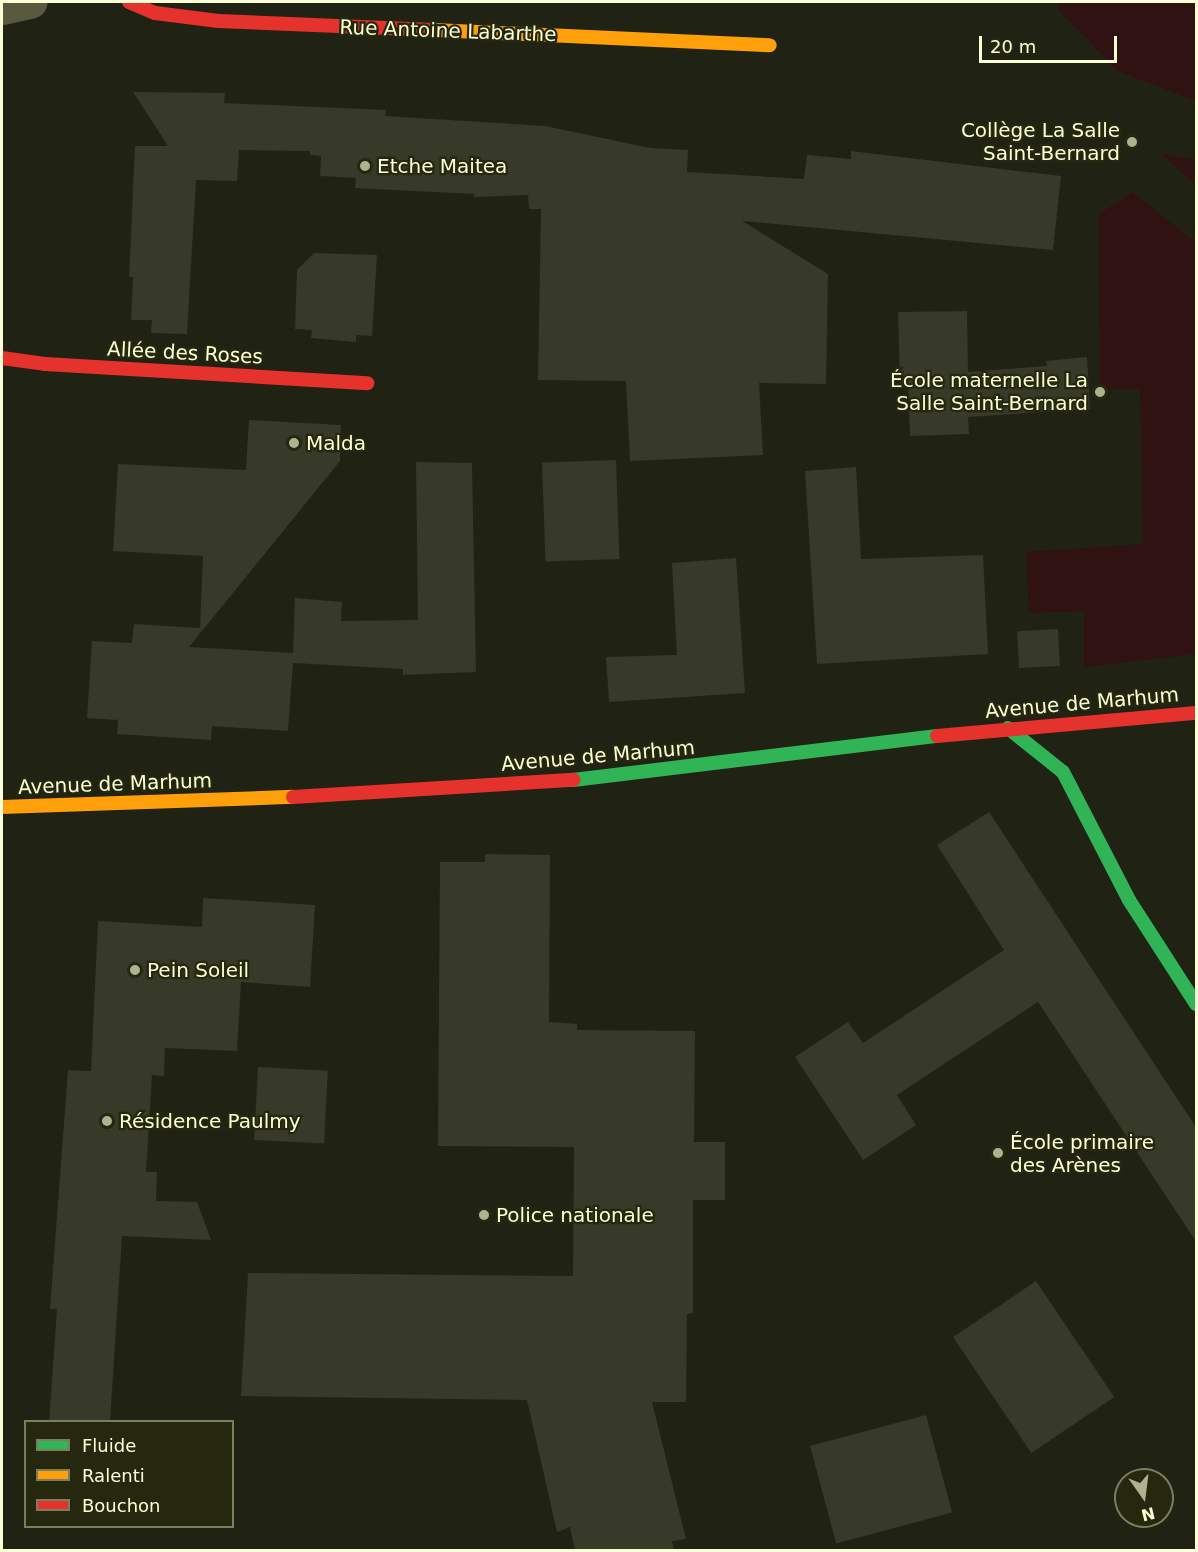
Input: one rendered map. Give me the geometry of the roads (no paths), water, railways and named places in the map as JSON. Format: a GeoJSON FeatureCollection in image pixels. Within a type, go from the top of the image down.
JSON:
{"type":"FeatureCollection","features":[{"type":"Feature","properties":{"kind":"street"},"geometry":{"type":"LineString","coordinates":[[2,8],[30,2]]}},
{"type":"Feature","properties":{"kind":"street","name":"Rue Antoine Labarthe"},"geometry":{"type":"LineString","coordinates":[[129,2],[155,13],[218,21],[770,45]]}},
{"type":"Feature","properties":{"kind":"street","name":"Allée des Roses"},"geometry":{"type":"LineString","coordinates":[[2,358],[45,364],[367,383]]}},
{"type":"Feature","properties":{"kind":"street","name":"Avenue de Marhum"},"geometry":{"type":"LineString","coordinates":[[2,807],[236,801],[573,780],[1008,728],[1197,713]]}},
{"type":"Feature","properties":{"kind":"street"},"geometry":{"type":"LineString","coordinates":[[1008,728],[1063,772],[1129,900],[1197,1004]]}},
{"type":"Feature","properties":{"kind":"place","name":"Collège La Salle Saint-Bernard"},"geometry":{"type":"Point","coordinates":[1132,142]}},
{"type":"Feature","properties":{"kind":"place","name":"Etche Maitea"},"geometry":{"type":"Point","coordinates":[365,166]}},
{"type":"Feature","properties":{"kind":"place","name":"École maternelle La Salle Saint-Bernard"},"geometry":{"type":"Point","coordinates":[1100,392]}},
{"type":"Feature","properties":{"kind":"place","name":"Malda"},"geometry":{"type":"Point","coordinates":[294,443]}},
{"type":"Feature","properties":{"kind":"place","name":"Pein Soleil"},"geometry":{"type":"Point","coordinates":[135,970]}},
{"type":"Feature","properties":{"kind":"place","name":"Résidence Paulmy"},"geometry":{"type":"Point","coordinates":[107,1121]}},
{"type":"Feature","properties":{"kind":"place","name":"École primaire des Arènes"},"geometry":{"type":"Point","coordinates":[998,1153]}},
{"type":"Feature","properties":{"kind":"place","name":"Police nationale"},"geometry":{"type":"Point","coordinates":[484,1215]}}]}
